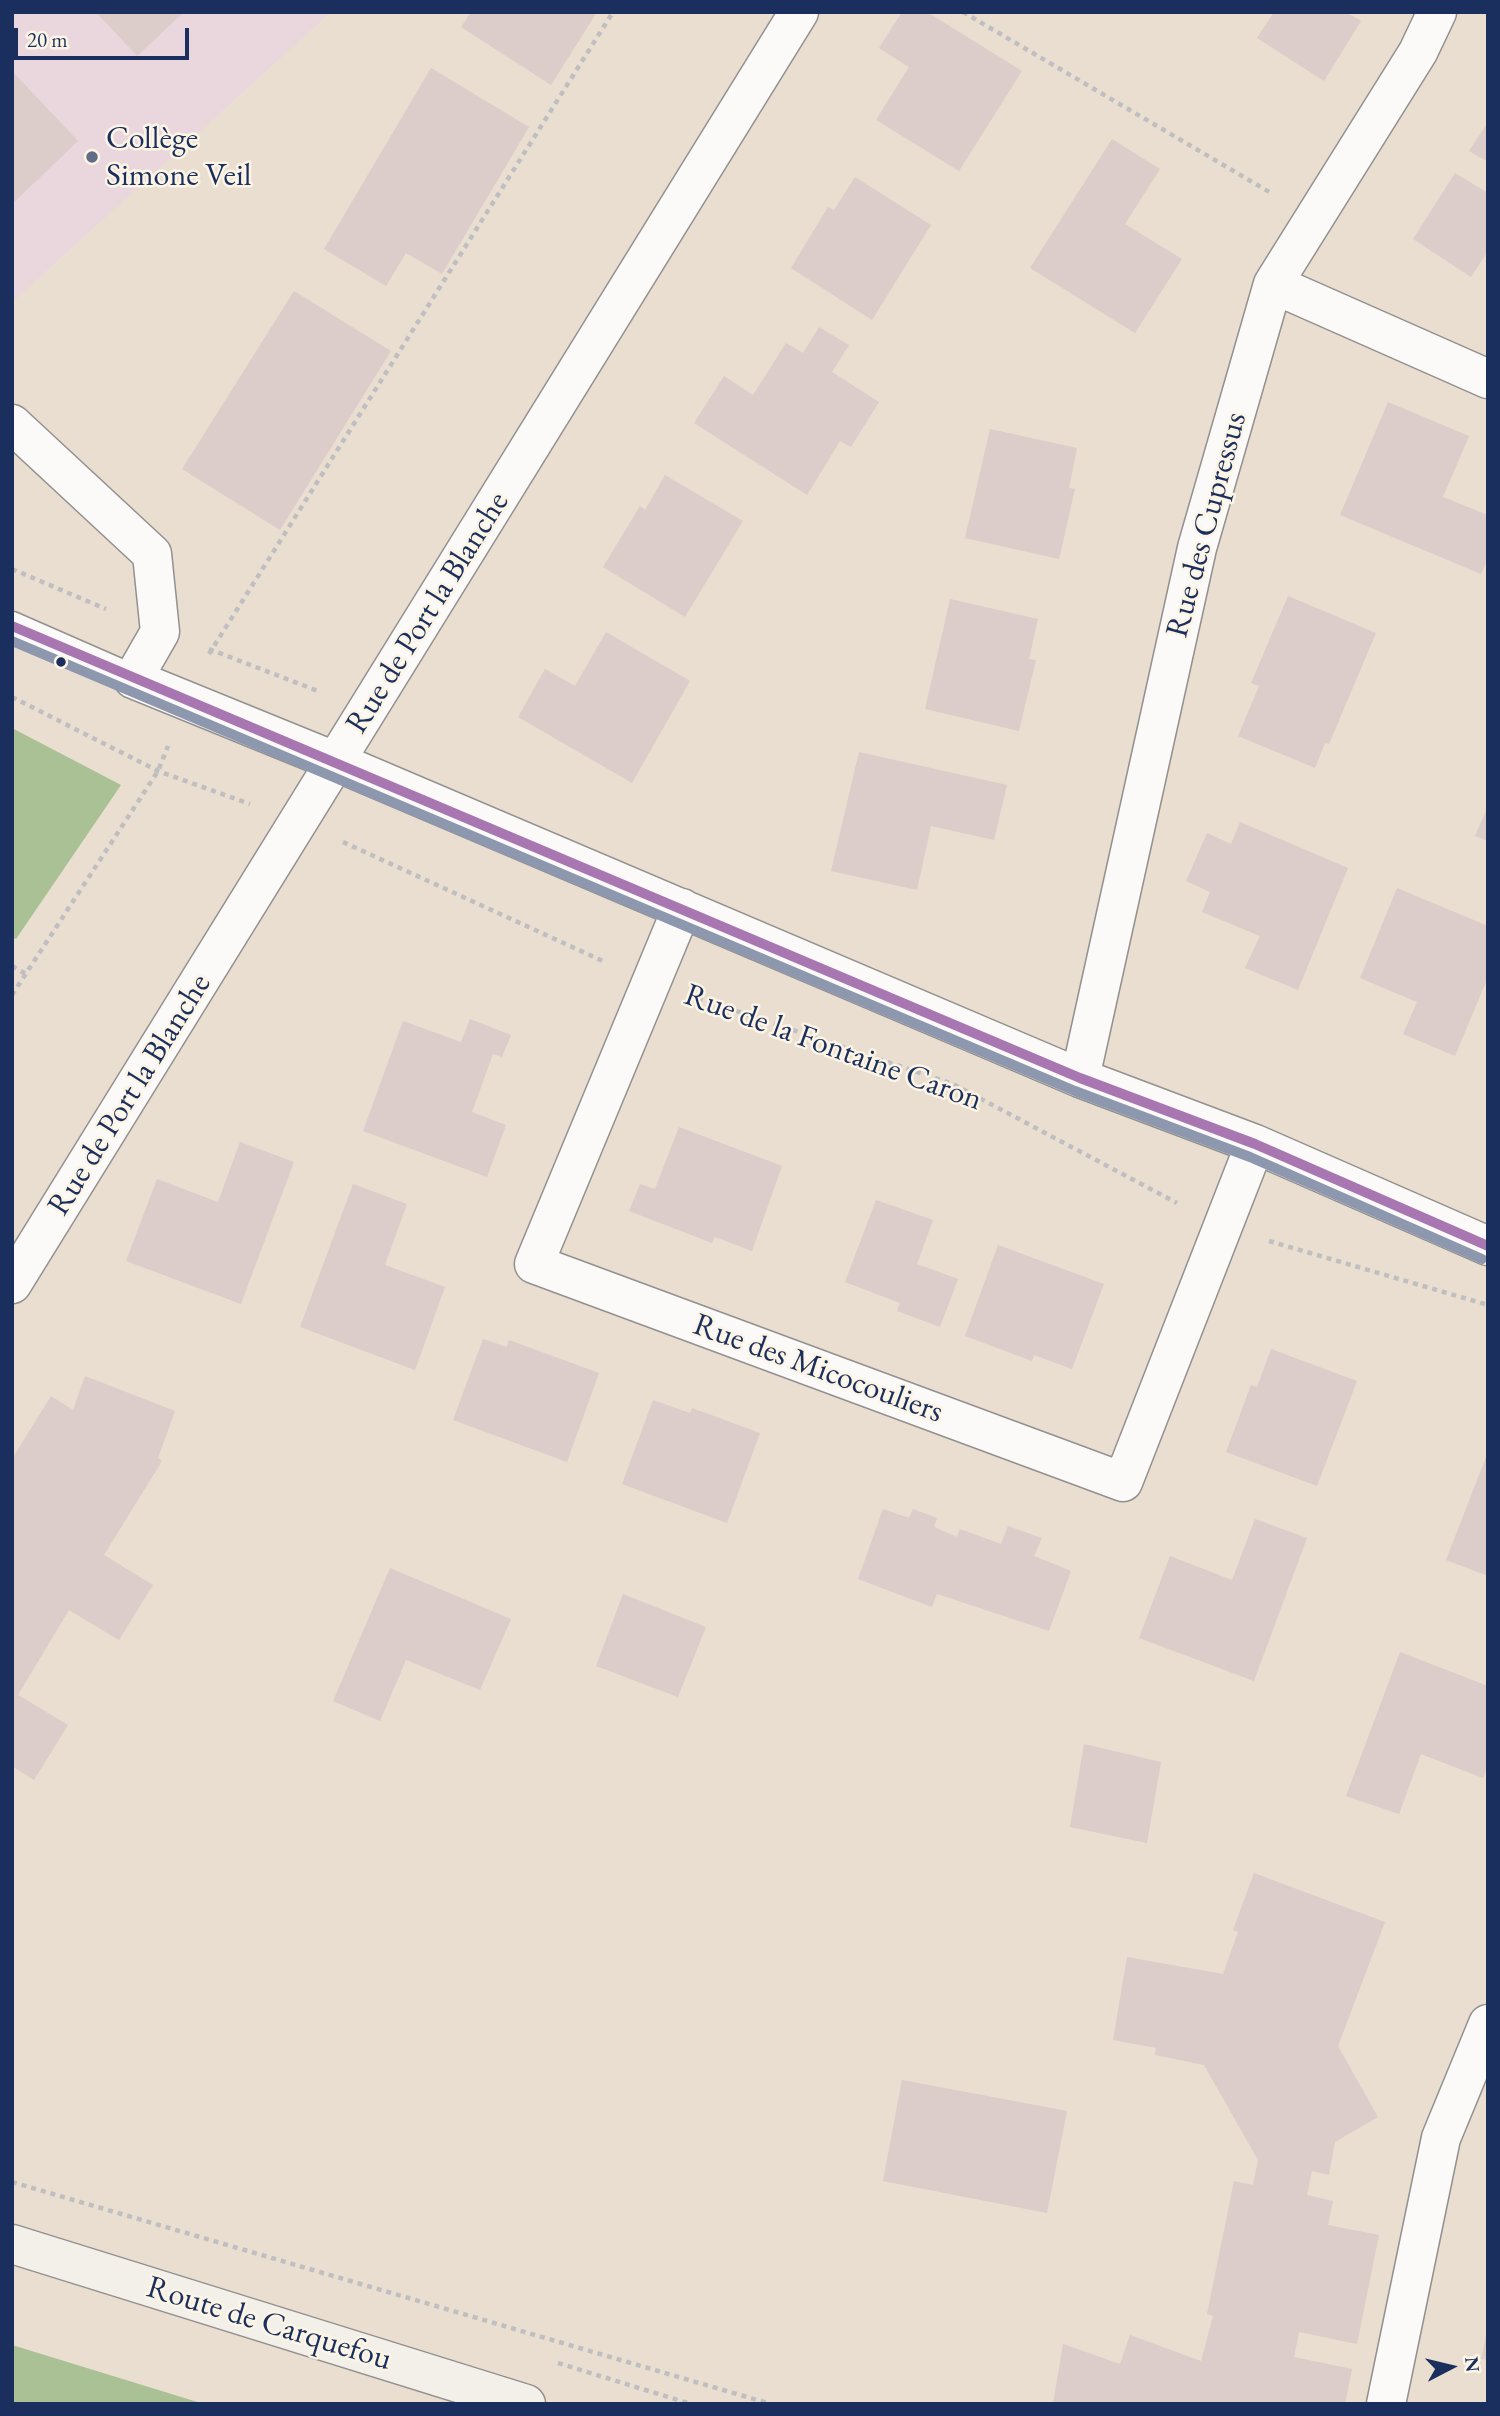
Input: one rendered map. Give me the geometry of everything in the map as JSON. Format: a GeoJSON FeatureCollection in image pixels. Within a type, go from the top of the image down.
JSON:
{"type":"FeatureCollection","features":[{"type":"Feature","properties":{"kind":"main road","name":"Route de Carquefou"},"geometry":{"type":"LineString","coordinates":[[12,2244],[526,2404]]}},
{"type":"Feature","properties":{"kind":"street","name":"Rue de Port la Blanche"},"geometry":{"type":"LineString","coordinates":[[12,1284],[799,12]]}},
{"type":"Feature","properties":{"kind":"street","name":"Rue des Cupressus"},"geometry":{"type":"LineString","coordinates":[[1080,1078],[1196,548],[1273,284],[1418,52],[1437,12]]}},
{"type":"Feature","properties":{"kind":"street"},"geometry":{"type":"LineString","coordinates":[[1273,284],[1488,379]]}},
{"type":"Feature","properties":{"kind":"street"},"geometry":{"type":"LineString","coordinates":[[12,424],[152,554],[160,632],[133,679]]}},
{"type":"Feature","properties":{"kind":"street","name":"Rue de la Fontaine Caron"},"geometry":{"type":"LineString","coordinates":[[133,679],[186,703],[337,761],[1080,1078],[1255,1144],[1488,1246]]}},
{"type":"Feature","properties":{"kind":"street","name":"Rue des Micocouliers"},"geometry":{"type":"LineString","coordinates":[[682,908],[534,1264],[1123,1482],[1255,1144]]}},
{"type":"Feature","properties":{"kind":"street"},"geometry":{"type":"LineString","coordinates":[[1386,2404],[1441,2138],[1488,2024]]}},
{"type":"Feature","properties":{"kind":"lane"},"geometry":{"type":"LineString","coordinates":[[12,626],[133,679]]}},
{"type":"Feature","properties":{"kind":"path"},"geometry":{"type":"LineString","coordinates":[[12,995],[158,772],[211,649],[613,12]]}},
{"type":"Feature","properties":{"kind":"path"},"geometry":{"type":"LineString","coordinates":[[963,12],[1314,219]]}},
{"type":"Feature","properties":{"kind":"path","name":"Rue de la Fontaine Caron"},"geometry":{"type":"LineString","coordinates":[[12,697],[158,772],[299,821],[651,982],[953,1084],[1223,1228],[1488,1305]]}},
{"type":"Feature","properties":{"kind":"path"},"geometry":{"type":"LineString","coordinates":[[12,966],[26,974]]}},
{"type":"Feature","properties":{"kind":"path"},"geometry":{"type":"LineString","coordinates":[[12,2182],[771,2404]]}},
{"type":"Feature","properties":{"kind":"shaded area","name":"Collège Simone Veil"},"geometry":{"type":"Polygon","coordinates":[[[12,12],[331,12],[12,302],[12,12]]]}},
{"type":"Feature","properties":{"kind":"green space"},"geometry":{"type":"Polygon","coordinates":[[[12,728],[121,785],[16,939],[12,937],[12,728]]]}},
{"type":"Feature","properties":{"kind":"green space"},"geometry":{"type":"Polygon","coordinates":[[[12,2345],[204,2404],[12,2404],[12,2345]]]}},
{"type":"Feature","properties":{"kind":"building"},"geometry":{"type":"Polygon","coordinates":[[[96,12],[184,12],[137,56],[96,12]]]}},
{"type":"Feature","properties":{"kind":"building"},"geometry":{"type":"Polygon","coordinates":[[[471,12],[597,12],[551,85],[461,27],[471,12]]]}},
{"type":"Feature","properties":{"kind":"building"},"geometry":{"type":"Polygon","coordinates":[[[902,12],[927,12],[1022,71],[959,171],[876,120],[909,67],[879,48],[902,12]]]}},
{"type":"Feature","properties":{"kind":"building"},"geometry":{"type":"Polygon","coordinates":[[[1274,12],[1346,12],[1361,21],[1324,81],[1257,38],[1274,12]]]}},
{"type":"Feature","properties":{"kind":"building"},"geometry":{"type":"Polygon","coordinates":[[[431,68],[529,127],[442,274],[406,253],[386,286],[324,249],[431,68]]]}},
{"type":"Feature","properties":{"kind":"building"},"geometry":{"type":"Polygon","coordinates":[[[12,71],[78,141],[12,204],[12,71]]]}},
{"type":"Feature","properties":{"kind":"building"},"geometry":{"type":"Polygon","coordinates":[[[1488,122],[1488,162],[1469,151],[1488,122]]]}},
{"type":"Feature","properties":{"kind":"building"},"geometry":{"type":"Polygon","coordinates":[[[1112,139],[1160,169],[1125,224],[1182,259],[1135,333],[1030,268],[1112,139]]]}},
{"type":"Feature","properties":{"kind":"building"},"geometry":{"type":"Polygon","coordinates":[[[1455,173],[1488,193],[1488,251],[1471,277],[1413,239],[1455,173]]]}},
{"type":"Feature","properties":{"kind":"building"},"geometry":{"type":"Polygon","coordinates":[[[855,177],[931,225],[872,320],[791,268],[828,207],[834,210],[855,177]]]}},
{"type":"Feature","properties":{"kind":"building"},"geometry":{"type":"Polygon","coordinates":[[[294,291],[391,351],[280,530],[182,469],[294,291]]]}},
{"type":"Feature","properties":{"kind":"building"},"geometry":{"type":"Polygon","coordinates":[[[819,327],[849,345],[832,372],[879,402],[851,447],[840,441],[807,495],[694,423],[724,376],[753,395],[786,343],[803,353],[819,327]]]}},
{"type":"Feature","properties":{"kind":"building"},"geometry":{"type":"Polygon","coordinates":[[[1388,402],[1469,436],[1443,497],[1488,515],[1488,558],[1481,574],[1340,515],[1388,402]]]}},
{"type":"Feature","properties":{"kind":"building"},"geometry":{"type":"Polygon","coordinates":[[[990,429],[1077,448],[1069,488],[1075,489],[1059,559],[965,538],[990,429]]]}},
{"type":"Feature","properties":{"kind":"building"},"geometry":{"type":"Polygon","coordinates":[[[665,475],[743,521],[685,617],[603,567],[640,506],[645,510],[665,475]]]}},
{"type":"Feature","properties":{"kind":"building"},"geometry":{"type":"Polygon","coordinates":[[[1288,596],[1376,633],[1329,744],[1325,743],[1315,768],[1238,736],[1259,686],[1251,683],[1288,596]]]}},
{"type":"Feature","properties":{"kind":"building"},"geometry":{"type":"Polygon","coordinates":[[[950,599],[1038,619],[1029,659],[1036,660],[1019,731],[925,709],[950,599]]]}},
{"type":"Feature","properties":{"kind":"building"},"geometry":{"type":"Polygon","coordinates":[[[606,632],[690,681],[632,783],[518,717],[545,669],[575,686],[606,632]]]}},
{"type":"Feature","properties":{"kind":"building"},"geometry":{"type":"Polygon","coordinates":[[[859,752],[1007,785],[994,840],[931,826],[917,890],[831,871],[859,752]]]}},
{"type":"Feature","properties":{"kind":"building"},"geometry":{"type":"Polygon","coordinates":[[[1488,806],[1488,841],[1475,836],[1488,806]]]}},
{"type":"Feature","properties":{"kind":"building"},"geometry":{"type":"Polygon","coordinates":[[[1240,822],[1348,868],[1298,990],[1245,968],[1260,936],[1202,912],[1210,892],[1186,881],[1207,833],[1231,844],[1240,822]]]}},
{"type":"Feature","properties":{"kind":"building"},"geometry":{"type":"Polygon","coordinates":[[[1397,888],[1488,926],[1488,977],[1455,1056],[1403,1034],[1417,1002],[1360,978],[1397,888]]]}},
{"type":"Feature","properties":{"kind":"building"},"geometry":{"type":"Polygon","coordinates":[[[470,1019],[511,1035],[502,1057],[493,1054],[472,1112],[506,1125],[487,1177],[363,1131],[403,1021],[461,1042],[470,1019]]]}},
{"type":"Feature","properties":{"kind":"building"},"geometry":{"type":"Polygon","coordinates":[[[679,1127],[782,1166],[752,1251],[715,1237],[712,1243],[629,1211],[640,1184],[655,1189],[679,1127]]]}},
{"type":"Feature","properties":{"kind":"building"},"geometry":{"type":"Polygon","coordinates":[[[240,1142],[294,1162],[241,1304],[126,1261],[157,1179],[218,1202],[240,1142]]]}},
{"type":"Feature","properties":{"kind":"building"},"geometry":{"type":"Polygon","coordinates":[[[353,1184],[407,1204],[385,1265],[445,1287],[415,1370],[300,1327],[353,1184]]]}},
{"type":"Feature","properties":{"kind":"building"},"geometry":{"type":"Polygon","coordinates":[[[876,1200],[933,1220],[917,1264],[958,1279],[940,1327],[897,1311],[900,1303],[845,1282],[876,1200]]]}},
{"type":"Feature","properties":{"kind":"building"},"geometry":{"type":"Polygon","coordinates":[[[998,1245],[1104,1284],[1072,1369],[1034,1355],[1032,1361],[965,1336],[998,1245]]]}},
{"type":"Feature","properties":{"kind":"building"},"geometry":{"type":"Polygon","coordinates":[[[483,1339],[507,1347],[509,1340],[599,1373],[567,1462],[453,1420],[483,1339]]]}},
{"type":"Feature","properties":{"kind":"building"},"geometry":{"type":"Polygon","coordinates":[[[1271,1349],[1357,1381],[1317,1486],[1226,1452],[1251,1385],[1257,1387],[1271,1349]]]}},
{"type":"Feature","properties":{"kind":"building"},"geometry":{"type":"Polygon","coordinates":[[[85,1376],[175,1411],[158,1458],[162,1461],[104,1555],[153,1585],[119,1640],[69,1610],[18,1695],[68,1725],[34,1780],[12,1766],[12,1459],[51,1396],[73,1410],[85,1376]]]}},
{"type":"Feature","properties":{"kind":"building"},"geometry":{"type":"Polygon","coordinates":[[[653,1400],[690,1413],[692,1408],[760,1433],[727,1523],[622,1484],[653,1400]]]}},
{"type":"Feature","properties":{"kind":"building"},"geometry":{"type":"Polygon","coordinates":[[[1488,1452],[1488,1576],[1446,1560],[1488,1452]]]}},
{"type":"Feature","properties":{"kind":"building"},"geometry":{"type":"Polygon","coordinates":[[[883,1509],[909,1518],[913,1509],[937,1518],[934,1527],[957,1537],[960,1529],[1001,1544],[1008,1526],[1042,1538],[1034,1556],[1071,1571],[1049,1631],[937,1594],[932,1607],[858,1579],[883,1509]]]}},
{"type":"Feature","properties":{"kind":"building"},"geometry":{"type":"Polygon","coordinates":[[[1255,1519],[1307,1538],[1254,1681],[1139,1638],[1170,1556],[1232,1580],[1255,1519]]]}},
{"type":"Feature","properties":{"kind":"building"},"geometry":{"type":"Polygon","coordinates":[[[390,1568],[511,1619],[480,1690],[406,1660],[380,1721],[333,1701],[390,1568]]]}},
{"type":"Feature","properties":{"kind":"building"},"geometry":{"type":"Polygon","coordinates":[[[623,1594],[706,1627],[678,1697],[596,1666],[623,1594]]]}},
{"type":"Feature","properties":{"kind":"building"},"geometry":{"type":"Polygon","coordinates":[[[1400,1652],[1488,1686],[1488,1765],[1483,1778],[1421,1754],[1399,1814],[1346,1796],[1400,1652]]]}},
{"type":"Feature","properties":{"kind":"building"},"geometry":{"type":"Polygon","coordinates":[[[1084,1744],[1161,1762],[1147,1843],[1070,1827],[1084,1744]]]}},
{"type":"Feature","properties":{"kind":"building"},"geometry":{"type":"Polygon","coordinates":[[[1254,1873],[1385,1922],[1338,2046],[1378,2117],[1335,2142],[1329,2175],[1312,2171],[1307,2195],[1333,2201],[1328,2225],[1379,2235],[1357,2344],[1299,2332],[1294,2357],[1352,2369],[1345,2404],[1053,2404],[1063,2344],[1120,2364],[1130,2335],[1201,2361],[1213,2316],[1207,2314],[1234,2181],[1253,2185],[1258,2160],[1204,2065],[1155,2055],[1156,2048],[1113,2040],[1127,1957],[1223,1974],[1238,1932],[1233,1930],[1254,1873]]]}},
{"type":"Feature","properties":{"kind":"building"},"geometry":{"type":"Polygon","coordinates":[[[902,2080],[1067,2111],[1047,2213],[883,2181],[902,2080]]]}},
{"type":"Feature","properties":{"kind":"building"},"geometry":{"type":"Polygon","coordinates":[[[1488,2331],[1488,2360],[1481,2359],[1488,2331]]]}},
{"type":"Feature","properties":{"kind":"transit line"},"geometry":{"type":"LineString","coordinates":[[12,626],[1080,1078],[1255,1144],[1488,1246]]}},
{"type":"Feature","properties":{"kind":"transit line"},"geometry":{"type":"LineString","coordinates":[[12,641],[1075,1091],[1250,1157],[1482,1259]]}},
{"type":"Feature","properties":{"kind":"place","name":"Collège Simone Veil"},"geometry":{"type":"Point","coordinates":[92,157]}}]}
